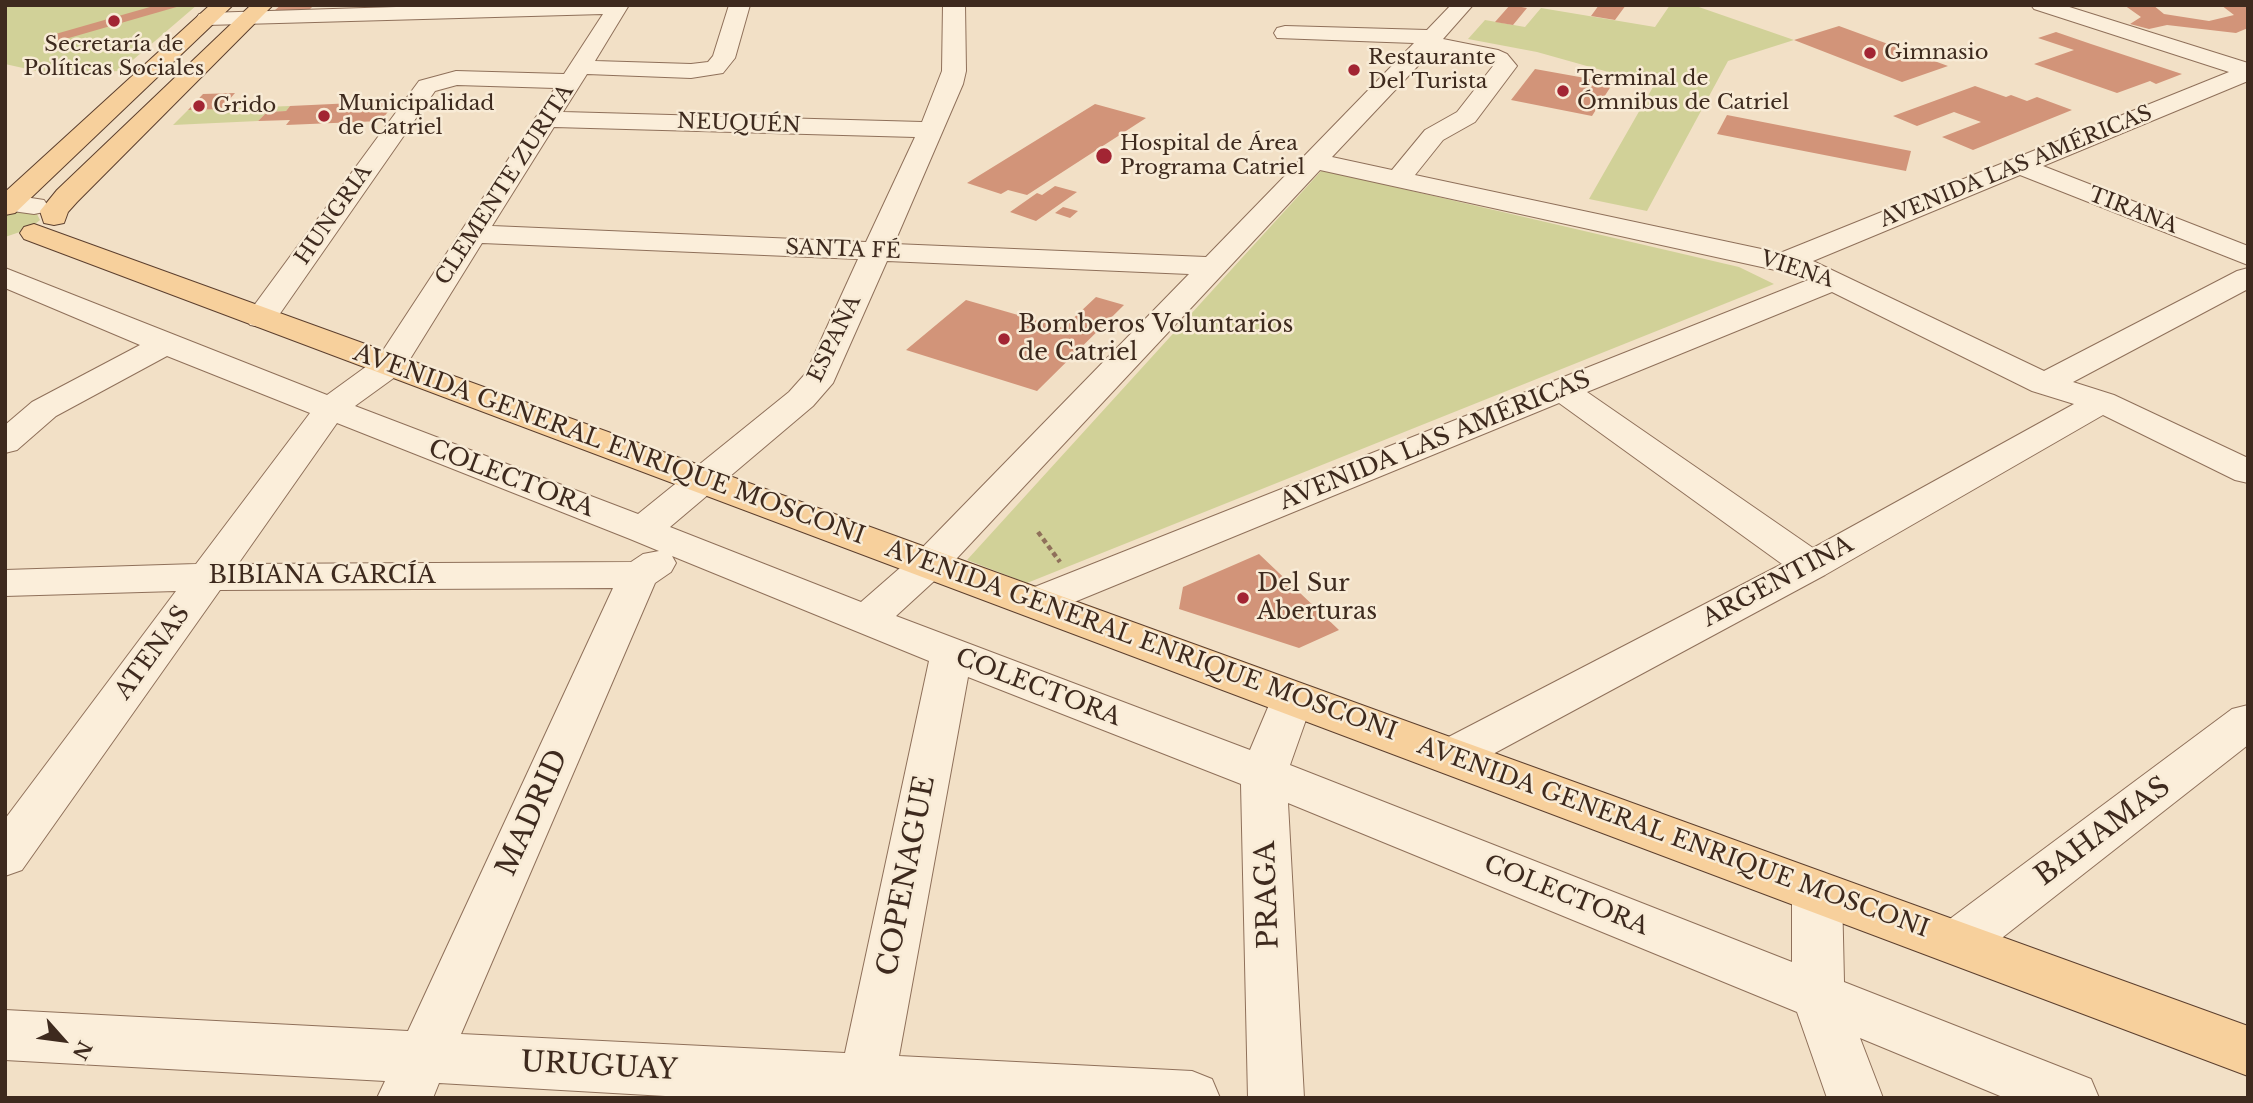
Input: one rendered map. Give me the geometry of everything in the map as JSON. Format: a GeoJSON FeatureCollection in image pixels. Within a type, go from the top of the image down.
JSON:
{"type":"FeatureCollection","features":[{"type":"Feature","properties":{"kind":"main road"},"geometry":{"type":"LineString","coordinates":[[18,222],[215,12]]}},
{"type":"Feature","properties":{"kind":"main road"},"geometry":{"type":"LineString","coordinates":[[18,222],[54,211],[66,196],[257,12]]}},
{"type":"Feature","properties":{"kind":"main road","name":"AVENIDA GENERAL ENRIQUE MOSCONI"},"geometry":{"type":"LineString","coordinates":[[18,222],[261,318],[2248,1051]]}},
{"type":"Feature","properties":{"kind":"street"},"geometry":{"type":"LineString","coordinates":[[576,74],[715,68],[724,58],[740,5]]}},
{"type":"Feature","properties":{"kind":"street","name":"ESPAÑA"},"geometry":{"type":"LineString","coordinates":[[662,538],[703,480],[812,388],[827,363],[954,71],[954,5]]}},
{"type":"Feature","properties":{"kind":"street"},"geometry":{"type":"LineString","coordinates":[[867,619],[930,563],[1463,5]]}},
{"type":"Feature","properties":{"kind":"street"},"geometry":{"type":"LineString","coordinates":[[2041,5],[2248,72]]}},
{"type":"Feature","properties":{"kind":"street"},"geometry":{"type":"LineString","coordinates":[[215,12],[619,6]]}},
{"type":"Feature","properties":{"kind":"street","name":"CLEMENTE ZURITA"},"geometry":{"type":"LineString","coordinates":[[390,365],[619,6]]}},
{"type":"Feature","properties":{"kind":"street"},"geometry":{"type":"LineString","coordinates":[[1285,33],[1430,40],[1480,52],[1499,59],[1505,66],[1466,117],[1434,135],[1398,179]]}},
{"type":"Feature","properties":{"kind":"street"},"geometry":{"type":"LineString","coordinates":[[2207,58],[2238,47]]}},
{"type":"Feature","properties":{"kind":"street","name":"AVENIDA LAS AMÉRICAS"},"geometry":{"type":"LineString","coordinates":[[1784,262],[2248,72]]}},
{"type":"Feature","properties":{"kind":"street","name":"HUNGRIA"},"geometry":{"type":"LineString","coordinates":[[261,318],[422,90],[434,82],[456,78],[576,74]]}},
{"type":"Feature","properties":{"kind":"street","name":"NEUQUÉN"},"geometry":{"type":"LineString","coordinates":[[547,119],[930,130]]}},
{"type":"Feature","properties":{"kind":"street","name":"VIENA"},"geometry":{"type":"LineString","coordinates":[[1315,161],[1784,262],[1834,280],[2044,384],[2102,402],[2248,472]]}},
{"type":"Feature","properties":{"kind":"street","name":"TIRANA"},"geometry":{"type":"LineString","coordinates":[[2019,166],[2248,256]]}},
{"type":"Feature","properties":{"kind":"street","name":"COLECTORA"},"geometry":{"type":"LineString","coordinates":[[18,222],[165,344],[951,654],[1264,774],[2071,1098]]}},
{"type":"Feature","properties":{"kind":"street","name":"SANTA FÉ"},"geometry":{"type":"LineString","coordinates":[[473,234],[1213,266]]}},
{"type":"Feature","properties":{"kind":"street"},"geometry":{"type":"LineString","coordinates":[[2044,384],[2248,277]]}},
{"type":"Feature","properties":{"kind":"street","name":"AVENIDA LAS AMÉRICAS"},"geometry":{"type":"LineString","coordinates":[[1036,602],[1834,280]]}},
{"type":"Feature","properties":{"kind":"street"},"geometry":{"type":"LineString","coordinates":[[5,443],[44,409],[165,344]]}},
{"type":"Feature","properties":{"kind":"street","name":"ATENAS"},"geometry":{"type":"LineString","coordinates":[[5,856],[331,408],[390,365]]}},
{"type":"Feature","properties":{"kind":"street"},"geometry":{"type":"LineString","coordinates":[[1562,390],[1811,566]]}},
{"type":"Feature","properties":{"kind":"street","name":"ARGENTINA"},"geometry":{"type":"LineString","coordinates":[[1451,755],[1811,566],[2102,402]]}},
{"type":"Feature","properties":{"kind":"street"},"geometry":{"type":"LineString","coordinates":[[639,575],[662,538]]}},
{"type":"Feature","properties":{"kind":"street","name":"BIBIANA GARCÍA"},"geometry":{"type":"LineString","coordinates":[[5,583],[208,577],[639,575]]}},
{"type":"Feature","properties":{"kind":"street","name":"MADRID"},"geometry":{"type":"LineString","coordinates":[[414,1078],[639,575]]}},
{"type":"Feature","properties":{"kind":"street","name":"COPENAGUE"},"geometry":{"type":"LineString","coordinates":[[865,1089],[951,654]]}},
{"type":"Feature","properties":{"kind":"street","name":"PRAGA"},"geometry":{"type":"LineString","coordinates":[[1276,1098],[1264,774],[1292,697]]}},
{"type":"Feature","properties":{"kind":"street","name":"BAHAMAS"},"geometry":{"type":"LineString","coordinates":[[1957,943],[2248,721]]}},
{"type":"Feature","properties":{"kind":"street"},"geometry":{"type":"LineString","coordinates":[[1817,893],[1818,998],[1855,1098]]}},
{"type":"Feature","properties":{"kind":"street","name":"URUGUAY"},"geometry":{"type":"LineString","coordinates":[[5,1035],[414,1078],[1192,1098]]}},
{"type":"Feature","properties":{"kind":"green space"},"geometry":{"type":"Polygon","coordinates":[[[5,5],[197,5],[120,71],[50,74],[5,64],[5,5]]]}},
{"type":"Feature","properties":{"kind":"green space"},"geometry":{"type":"Polygon","coordinates":[[[1670,5],[1693,5],[1794,40],[1728,61],[1647,211],[1589,199],[1653,87],[1651,84],[1537,52],[1468,39],[1485,20],[1525,27],[1541,8],[1655,27],[1670,5]]]}},
{"type":"Feature","properties":{"kind":"green space"},"geometry":{"type":"Polygon","coordinates":[[[290,106],[286,111],[267,112],[258,121],[173,125],[188,110],[290,106]]]}},
{"type":"Feature","properties":{"kind":"green space"},"geometry":{"type":"Polygon","coordinates":[[[1322,170],[1739,267],[1774,284],[1027,583],[967,560],[1322,170]]]}},
{"type":"Feature","properties":{"kind":"green space"},"geometry":{"type":"Polygon","coordinates":[[[23,211],[37,214],[40,220],[29,229],[5,237],[5,214],[23,211]]]}},
{"type":"Feature","properties":{"kind":"building","name":"Secretaría de Políticas Sociales"},"geometry":{"type":"Polygon","coordinates":[[[157,5],[180,6],[55,42],[45,37],[157,5]]]}},
{"type":"Feature","properties":{"kind":"building"},"geometry":{"type":"Polygon","coordinates":[[[281,5],[314,5],[307,12],[281,13],[275,10],[281,5]]]}},
{"type":"Feature","properties":{"kind":"building"},"geometry":{"type":"Polygon","coordinates":[[[1510,5],[1527,8],[1513,25],[1495,22],[1510,5]]]}},
{"type":"Feature","properties":{"kind":"building"},"geometry":{"type":"Polygon","coordinates":[[[1599,5],[1626,5],[1615,20],[1591,16],[1599,5]]]}},
{"type":"Feature","properties":{"kind":"building"},"geometry":{"type":"Polygon","coordinates":[[[2124,5],[2153,5],[2164,14],[2209,21],[2234,15],[2221,5],[2245,5],[2248,7],[2248,28],[2236,33],[2167,25],[2149,29],[2130,24],[2141,17],[2124,5]]]}},
{"type":"Feature","properties":{"kind":"building","name":"Gimnasio"},"geometry":{"type":"Polygon","coordinates":[[[1839,26],[1948,66],[1902,82],[1794,40],[1839,26]]]}},
{"type":"Feature","properties":{"kind":"building"},"geometry":{"type":"Polygon","coordinates":[[[2056,32],[2182,74],[2156,84],[2150,81],[2117,93],[2034,64],[2074,50],[2038,38],[2056,32]]]}},
{"type":"Feature","properties":{"kind":"building","name":"Terminal de Ómnibus de Catriel"},"geometry":{"type":"Polygon","coordinates":[[[1535,69],[1613,83],[1592,116],[1511,100],[1535,69]]]}},
{"type":"Feature","properties":{"kind":"building"},"geometry":{"type":"Polygon","coordinates":[[[1975,86],[2027,101],[2037,97],[2072,110],[1973,150],[1942,137],[1981,122],[1954,112],[1917,126],[1893,116],[1975,86]]]}},
{"type":"Feature","properties":{"kind":"building"},"geometry":{"type":"Polygon","coordinates":[[[235,93],[221,109],[188,110],[203,94],[235,93]]]}},
{"type":"Feature","properties":{"kind":"building","name":"Municipalidad de Catriel"},"geometry":{"type":"Polygon","coordinates":[[[396,101],[381,121],[286,125],[290,120],[258,121],[267,112],[286,111],[290,106],[396,101]]]}},
{"type":"Feature","properties":{"kind":"building"},"geometry":{"type":"Polygon","coordinates":[[[1095,104],[1146,118],[1027,195],[1008,190],[1001,194],[967,183],[1095,104]]]}},
{"type":"Feature","properties":{"kind":"building"},"geometry":{"type":"Polygon","coordinates":[[[1727,115],[1911,151],[1906,171],[1717,134],[1727,115]]]}},
{"type":"Feature","properties":{"kind":"building"},"geometry":{"type":"Polygon","coordinates":[[[1055,186],[1077,192],[1036,221],[1010,212],[1037,193],[1042,195],[1055,186]]]}},
{"type":"Feature","properties":{"kind":"building"},"geometry":{"type":"Polygon","coordinates":[[[1063,207],[1078,211],[1070,218],[1055,213],[1063,207]]]}},
{"type":"Feature","properties":{"kind":"building","name":"Bomberos Voluntarios de Catriel"},"geometry":{"type":"Polygon","coordinates":[[[1096,297],[1124,305],[1037,391],[906,350],[966,300],[1063,328],[1096,297]]]}},
{"type":"Feature","properties":{"kind":"building","name":"Del Sur Aberturas"},"geometry":{"type":"Polygon","coordinates":[[[1259,554],[1339,630],[1299,648],[1179,609],[1183,587],[1259,554]]]}},
{"type":"Feature","properties":{"kind":"place","name":"Secretaría de Políticas Sociales"},"geometry":{"type":"Point","coordinates":[114,21]}},
{"type":"Feature","properties":{"kind":"place","name":"Gimnasio"},"geometry":{"type":"Point","coordinates":[1870,53]}},
{"type":"Feature","properties":{"kind":"place","name":"Restaurante Del Turista"},"geometry":{"type":"Point","coordinates":[1354,70]}},
{"type":"Feature","properties":{"kind":"place","name":"Terminal de Ómnibus de Catriel"},"geometry":{"type":"Point","coordinates":[1563,91]}},
{"type":"Feature","properties":{"kind":"place","name":"Grido"},"geometry":{"type":"Point","coordinates":[199,106]}},
{"type":"Feature","properties":{"kind":"place","name":"Municipalidad de Catriel"},"geometry":{"type":"Point","coordinates":[324,116]}},
{"type":"Feature","properties":{"kind":"place","name":"Hospital de Área Programa Catriel"},"geometry":{"type":"Point","coordinates":[1104,156]}},
{"type":"Feature","properties":{"kind":"place","name":"Bomberos Voluntarios de Catriel"},"geometry":{"type":"Point","coordinates":[1004,339]}},
{"type":"Feature","properties":{"kind":"place","name":"Del Sur Aberturas"},"geometry":{"type":"Point","coordinates":[1243,598]}}]}
